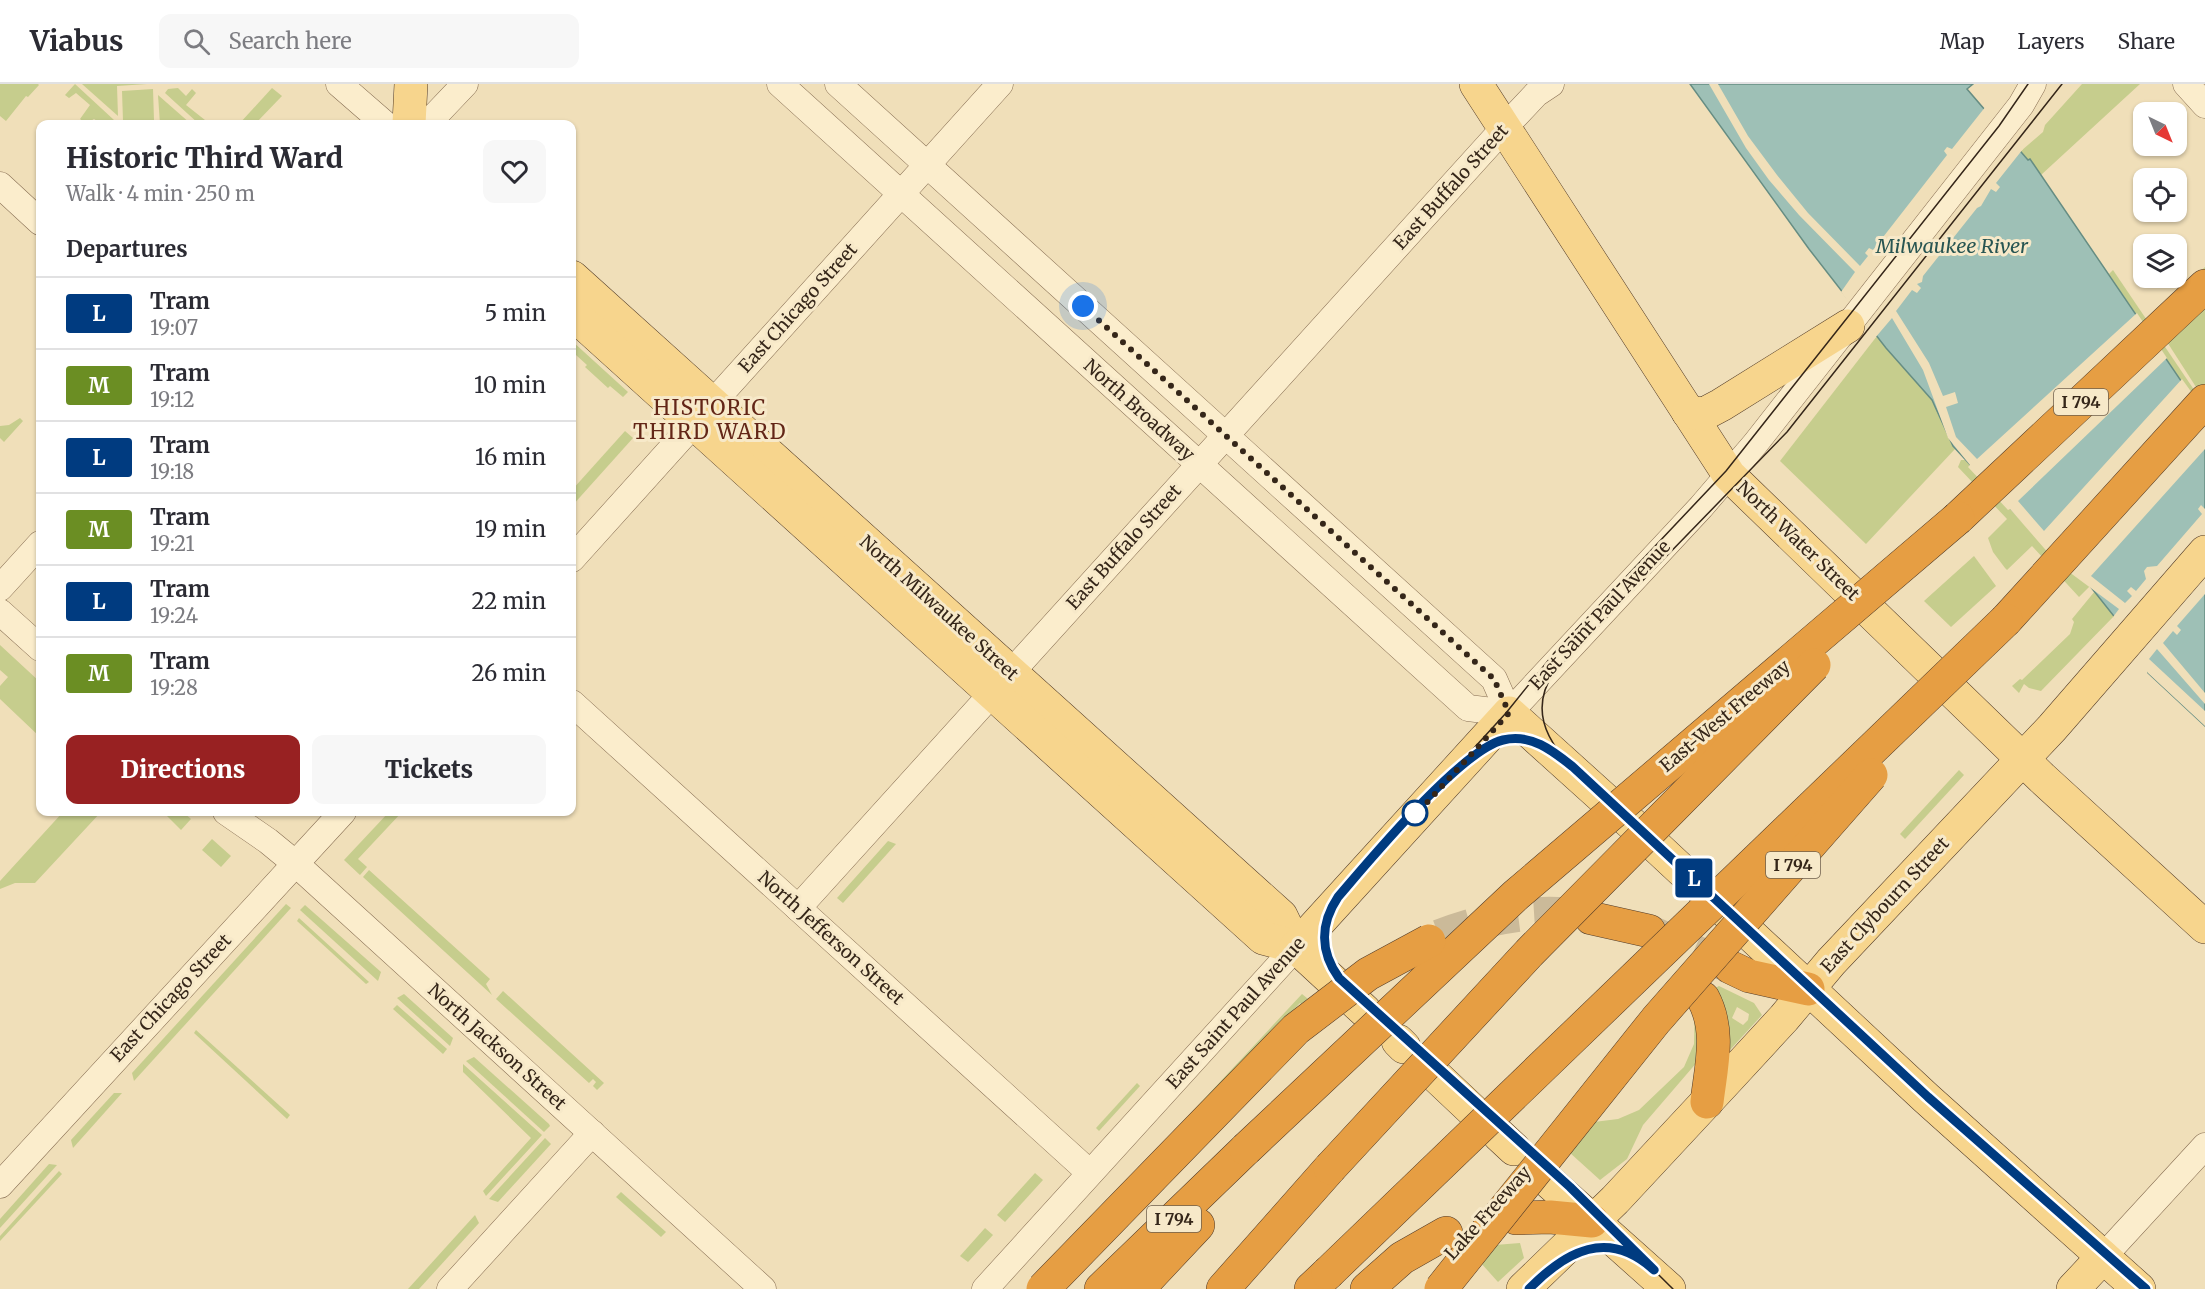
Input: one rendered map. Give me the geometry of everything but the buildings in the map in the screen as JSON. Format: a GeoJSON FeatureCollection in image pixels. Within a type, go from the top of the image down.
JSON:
{"type":"FeatureCollection","features":[{"type":"Feature","properties":{"kind":"highway","name":"East-West Freeway"},"geometry":{"type":"LineString","coordinates":[[1246,1149],[1516,895],[1958,518],[2205,286]]}},
{"type":"Feature","properties":{"kind":"highway","name":"I 794"},"geometry":{"type":"LineString","coordinates":[[1581,1111],[1656,1020],[2006,620],[2205,401]]}},
{"type":"Feature","properties":{"kind":"highway"},"geometry":{"type":"LineString","coordinates":[[1223,1289],[1338,1159],[1529,953],[1668,815],[1958,518]]}},
{"type":"Feature","properties":{"kind":"highway"},"geometry":{"type":"LineString","coordinates":[[1320,1281],[2006,620]]}},
{"type":"Feature","properties":{"kind":"highway"},"geometry":{"type":"LineString","coordinates":[[1602,920],[1646,935]]}},
{"type":"Feature","properties":{"kind":"highway"},"geometry":{"type":"LineString","coordinates":[[1042,1289],[1296,1029],[1368,974],[1434,938]]}},
{"type":"Feature","properties":{"kind":"highway"},"geometry":{"type":"LineString","coordinates":[[1730,968],[1749,976],[1808,989]]}},
{"type":"Feature","properties":{"kind":"highway"},"geometry":{"type":"LineString","coordinates":[[1703,998],[1711,1017],[1715,1038],[1707,1102]]}},
{"type":"Feature","properties":{"kind":"highway"},"geometry":{"type":"LineString","coordinates":[[1441,1289],[1581,1111]]}},
{"type":"Feature","properties":{"kind":"highway","name":"Lake Freeway"},"geometry":{"type":"LineString","coordinates":[[1419,1289],[1581,1111]]}},
{"type":"Feature","properties":{"kind":"highway"},"geometry":{"type":"LineString","coordinates":[[1138,1289],[1226,1194],[1246,1149]]}},
{"type":"Feature","properties":{"kind":"highway","name":"I 794"},"geometry":{"type":"LineString","coordinates":[[1101,1289],[1246,1149]]}},
{"type":"Feature","properties":{"kind":"highway"},"geometry":{"type":"LineString","coordinates":[[1516,1218],[1550,1217],[1592,1221]]}},
{"type":"Feature","properties":{"kind":"highway"},"geometry":{"type":"LineString","coordinates":[[1367,1289],[1402,1258],[1446,1233]]}},
{"type":"Feature","properties":{"kind":"main road"},"geometry":{"type":"LineString","coordinates":[[409,120],[411,84]]}},
{"type":"Feature","properties":{"kind":"main road","name":"North Water Street"},"geometry":{"type":"LineString","coordinates":[[1476,84],[1729,475],[2022,759],[2205,927]]}},
{"type":"Feature","properties":{"kind":"main road","name":"North Milwaukee Street"},"geometry":{"type":"LineString","coordinates":[[576,296],[1002,682],[1263,938],[1296,947],[1351,998]]}},
{"type":"Feature","properties":{"kind":"main road"},"geometry":{"type":"LineString","coordinates":[[1688,412],[1704,414],[1721,405],[1848,326]]}},
{"type":"Feature","properties":{"kind":"main road","name":"East Clybourn Street"},"geometry":{"type":"LineString","coordinates":[[1523,1289],[1615,1200],[1707,1102],[1831,962],[2022,759],[2205,552]]}},
{"type":"Feature","properties":{"kind":"main road"},"geometry":{"type":"LineString","coordinates":[[1509,713],[1632,824],[1808,989],[2139,1289]]}},
{"type":"Feature","properties":{"kind":"main road","name":"East Saint Paul Avenue"},"geometry":{"type":"LineString","coordinates":[[1296,947],[1509,713]]}},
{"type":"Feature","properties":{"kind":"main road"},"geometry":{"type":"LineString","coordinates":[[1437,1077],[1472,1110]]}},
{"type":"Feature","properties":{"kind":"main road"},"geometry":{"type":"LineString","coordinates":[[1548,1180],[1669,1289]]}},
{"type":"Feature","properties":{"kind":"main road"},"geometry":{"type":"LineString","coordinates":[[2073,1289],[2103,1257]]}},
{"type":"Feature","properties":{"kind":"street"},"geometry":{"type":"LineString","coordinates":[[339,84],[380,120]]}},
{"type":"Feature","properties":{"kind":"street"},"geometry":{"type":"LineString","coordinates":[[431,120],[465,84]]}},
{"type":"Feature","properties":{"kind":"street","name":"North Broadway"},"geometry":{"type":"LineString","coordinates":[[780,84],[1468,708],[1509,713]]}},
{"type":"Feature","properties":{"kind":"street"},"geometry":{"type":"LineString","coordinates":[[838,84],[1494,679],[1509,713]]}},
{"type":"Feature","properties":{"kind":"street","name":"East Chicago Street"},"geometry":{"type":"LineString","coordinates":[[576,555],[1000,84]]}},
{"type":"Feature","properties":{"kind":"street","name":"East Buffalo Street"},"geometry":{"type":"LineString","coordinates":[[798,908],[1504,128],[1536,94],[1551,84]]}},
{"type":"Feature","properties":{"kind":"street","name":"East Saint Paul Avenue"},"geometry":{"type":"LineString","coordinates":[[1509,713],[1729,475],[1848,326],[2027,94],[2048,84]]}},
{"type":"Feature","properties":{"kind":"street"},"geometry":{"type":"LineString","coordinates":[[2186,84],[2205,105]]}},
{"type":"Feature","properties":{"kind":"street"},"geometry":{"type":"LineString","coordinates":[[0,185],[36,218]]}},
{"type":"Feature","properties":{"kind":"street"},"geometry":{"type":"LineString","coordinates":[[0,588],[36,548]]}},
{"type":"Feature","properties":{"kind":"street"},"geometry":{"type":"LineString","coordinates":[[0,612],[36,644]]}},
{"type":"Feature","properties":{"kind":"street","name":"North Jefferson Street"},"geometry":{"type":"LineString","coordinates":[[576,707],[1090,1173]]}},
{"type":"Feature","properties":{"kind":"street","name":"North Jackson Street"},"geometry":{"type":"LineString","coordinates":[[232,816],[262,836],[296,864],[763,1289]]}},
{"type":"Feature","properties":{"kind":"street","name":"East Chicago Street"},"geometry":{"type":"LineString","coordinates":[[0,1185],[339,816]]}},
{"type":"Feature","properties":{"kind":"street","name":"East Saint Paul Avenue"},"geometry":{"type":"LineString","coordinates":[[985,1289],[1296,947]]}},
{"type":"Feature","properties":{"kind":"street"},"geometry":{"type":"LineString","coordinates":[[450,1289],[592,1133]]}},
{"type":"Feature","properties":{"kind":"street"},"geometry":{"type":"LineString","coordinates":[[2103,1257],[2205,1146]]}},
{"type":"Feature","properties":{"kind":"green space"},"geometry":{"type":"Polygon","coordinates":[[[0,84],[39,85],[28,97],[26,96],[6,121],[0,116],[0,84]]]}},
{"type":"Feature","properties":{"kind":"green space"},"geometry":{"type":"Polygon","coordinates":[[[75,84],[114,120],[81,120],[90,105],[76,93],[69,98],[65,95],[75,84]]]}},
{"type":"Feature","properties":{"kind":"green space"},"geometry":{"type":"Polygon","coordinates":[[[82,84],[147,84],[117,86],[118,116],[82,84]]]}},
{"type":"Feature","properties":{"kind":"green space"},"geometry":{"type":"Polygon","coordinates":[[[2082,84],[2140,84],[2041,175],[2021,151],[2043,132],[2045,125],[2082,84]]]}},
{"type":"Feature","properties":{"kind":"green space"},"geometry":{"type":"Polygon","coordinates":[[[178,88],[186,96],[192,89],[196,93],[186,105],[205,120],[195,120],[165,93],[168,89],[178,88]]]}},
{"type":"Feature","properties":{"kind":"green space"},"geometry":{"type":"Polygon","coordinates":[[[272,88],[282,96],[259,120],[243,120],[272,88]]]}},
{"type":"Feature","properties":{"kind":"green space"},"geometry":{"type":"Polygon","coordinates":[[[153,89],[154,120],[123,120],[122,91],[153,89]]]}},
{"type":"Feature","properties":{"kind":"green space"},"geometry":{"type":"Polygon","coordinates":[[[158,95],[186,120],[160,120],[158,95]]]}},
{"type":"Feature","properties":{"kind":"green space"},"geometry":{"type":"Polygon","coordinates":[[[2205,267],[2205,401],[2151,317],[2182,288],[2187,288],[2187,284],[2205,267]]]}},
{"type":"Feature","properties":{"kind":"green space"},"geometry":{"type":"Polygon","coordinates":[[[2113,270],[2205,406],[2205,416],[2109,274],[2113,270]]]}},
{"type":"Feature","properties":{"kind":"green space"},"geometry":{"type":"Polygon","coordinates":[[[1877,336],[1932,400],[1955,449],[1866,544],[1780,461],[1877,336]]]}},
{"type":"Feature","properties":{"kind":"green space"},"geometry":{"type":"Polygon","coordinates":[[[576,345],[628,392],[623,397],[610,386],[608,388],[585,367],[587,365],[576,355],[576,345]]]}},
{"type":"Feature","properties":{"kind":"green space"},"geometry":{"type":"Polygon","coordinates":[[[20,418],[23,421],[4,442],[0,438],[0,426],[9,425],[20,418]]]}},
{"type":"Feature","properties":{"kind":"green space"},"geometry":{"type":"Polygon","coordinates":[[[625,431],[633,438],[576,502],[576,486],[625,431]]]}},
{"type":"Feature","properties":{"kind":"green space"},"geometry":{"type":"Polygon","coordinates":[[[1961,460],[1965,460],[2059,561],[2090,586],[2079,597],[2032,546],[2007,570],[2005,568],[1993,552],[1988,538],[2007,519],[1958,467],[1961,460]]]}},
{"type":"Feature","properties":{"kind":"green space"},"geometry":{"type":"Polygon","coordinates":[[[1974,556],[1996,586],[1951,627],[1924,601],[1974,556]]]}},
{"type":"Feature","properties":{"kind":"green space"},"geometry":{"type":"Polygon","coordinates":[[[2095,591],[2115,615],[2041,691],[2024,684],[2019,693],[2012,686],[2020,679],[2022,680],[2070,634],[2074,622],[2072,619],[2095,591]]]}},
{"type":"Feature","properties":{"kind":"green space"},"geometry":{"type":"Polygon","coordinates":[[[0,645],[36,678],[36,733],[0,699],[0,686],[8,677],[0,670],[0,645]]]}},
{"type":"Feature","properties":{"kind":"green space"},"geometry":{"type":"Polygon","coordinates":[[[1959,770],[1964,775],[1905,839],[1900,834],[1959,770]]]}},
{"type":"Feature","properties":{"kind":"green space"},"geometry":{"type":"Polygon","coordinates":[[[59,816],[97,816],[35,883],[15,883],[0,889],[0,881],[59,816]]]}},
{"type":"Feature","properties":{"kind":"green space"},"geometry":{"type":"Polygon","coordinates":[[[167,816],[188,816],[191,819],[181,830],[167,816]]]}},
{"type":"Feature","properties":{"kind":"green space"},"geometry":{"type":"Polygon","coordinates":[[[385,816],[398,816],[358,859],[367,867],[360,875],[344,860],[385,816]]]}},
{"type":"Feature","properties":{"kind":"green space"},"geometry":{"type":"Polygon","coordinates":[[[212,839],[231,856],[221,867],[202,850],[212,839]]]}},
{"type":"Feature","properties":{"kind":"green space"},"geometry":{"type":"Polygon","coordinates":[[[888,841],[896,844],[843,903],[837,898],[888,841]]]}},
{"type":"Feature","properties":{"kind":"green space"},"geometry":{"type":"Polygon","coordinates":[[[369,870],[490,979],[486,984],[492,995],[363,877],[369,870]]]}},
{"type":"Feature","properties":{"kind":"green space"},"geometry":{"type":"Polygon","coordinates":[[[286,904],[291,908],[134,1081],[132,1073],[286,904]]]}},
{"type":"Feature","properties":{"kind":"green space"},"geometry":{"type":"Polygon","coordinates":[[[305,905],[381,972],[378,981],[300,910],[305,905]]]}},
{"type":"Feature","properties":{"kind":"green space"},"geometry":{"type":"Polygon","coordinates":[[[299,918],[369,982],[366,984],[297,921],[299,918]]]}},
{"type":"Feature","properties":{"kind":"green space"},"geometry":{"type":"Polygon","coordinates":[[[1719,986],[1754,1003],[1762,1015],[1729,1051],[1713,989],[1719,986]],[[1737,1007],[1732,1018],[1743,1025],[1748,1020],[1749,1014],[1737,1007]]]}},
{"type":"Feature","properties":{"kind":"green space"},"geometry":{"type":"Polygon","coordinates":[[[503,991],[604,1083],[597,1090],[593,1086],[596,1082],[593,1079],[589,1083],[496,999],[503,991]]]}},
{"type":"Feature","properties":{"kind":"green space"},"geometry":{"type":"Polygon","coordinates":[[[404,994],[453,1038],[450,1046],[397,998],[404,994]]]}},
{"type":"Feature","properties":{"kind":"green space"},"geometry":{"type":"Polygon","coordinates":[[[1302,994],[1313,1003],[1307,1009],[1300,1003],[1177,1133],[1175,1130],[1302,994]]]}},
{"type":"Feature","properties":{"kind":"green space"},"geometry":{"type":"Polygon","coordinates":[[[1695,1000],[1698,1061],[1643,1125],[1627,1159],[1600,1180],[1569,1152],[1594,1122],[1618,1119],[1639,1110],[1684,1067],[1694,1044],[1695,1000]]]}},
{"type":"Feature","properties":{"kind":"green space"},"geometry":{"type":"Polygon","coordinates":[[[397,1005],[447,1049],[443,1054],[393,1009],[397,1005]]]}},
{"type":"Feature","properties":{"kind":"green space"},"geometry":{"type":"Polygon","coordinates":[[[196,1030],[290,1115],[287,1119],[194,1033],[196,1030]]]}},
{"type":"Feature","properties":{"kind":"green space"},"geometry":{"type":"Polygon","coordinates":[[[474,1057],[550,1126],[544,1132],[466,1061],[474,1057]]]}},
{"type":"Feature","properties":{"kind":"green space"},"geometry":{"type":"Polygon","coordinates":[[[463,1064],[542,1135],[486,1196],[483,1191],[531,1138],[463,1072],[463,1064]]]}},
{"type":"Feature","properties":{"kind":"green space"},"geometry":{"type":"Polygon","coordinates":[[[1137,1083],[1140,1086],[1099,1131],[1096,1128],[1137,1083]]]}},
{"type":"Feature","properties":{"kind":"green space"},"geometry":{"type":"Polygon","coordinates":[[[114,1093],[122,1093],[73,1148],[71,1140],[114,1093]]]}},
{"type":"Feature","properties":{"kind":"green space"},"geometry":{"type":"Polygon","coordinates":[[[545,1138],[551,1144],[498,1202],[489,1199],[545,1138]]]}},
{"type":"Feature","properties":{"kind":"green space"},"geometry":{"type":"Polygon","coordinates":[[[49,1164],[57,1165],[0,1228],[0,1219],[49,1164]]]}},
{"type":"Feature","properties":{"kind":"green space"},"geometry":{"type":"Polygon","coordinates":[[[59,1171],[62,1174],[0,1241],[0,1236],[59,1171]]]}},
{"type":"Feature","properties":{"kind":"green space"},"geometry":{"type":"Polygon","coordinates":[[[1035,1173],[1043,1180],[1005,1222],[997,1215],[1035,1173]]]}},
{"type":"Feature","properties":{"kind":"green space"},"geometry":{"type":"Polygon","coordinates":[[[621,1192],[666,1232],[661,1237],[616,1197],[621,1192]]]}},
{"type":"Feature","properties":{"kind":"green space"},"geometry":{"type":"Polygon","coordinates":[[[475,1215],[479,1223],[419,1289],[408,1289],[475,1215]]]}},
{"type":"Feature","properties":{"kind":"green space"},"geometry":{"type":"Polygon","coordinates":[[[985,1228],[993,1235],[968,1262],[960,1256],[985,1228]]]}},
{"type":"Feature","properties":{"kind":"green space"},"geometry":{"type":"Polygon","coordinates":[[[1520,1243],[1524,1258],[1498,1282],[1480,1262],[1495,1245],[1520,1243]]]}},
{"type":"Feature","properties":{"kind":"water","name":"Milwaukee River"},"geometry":{"type":"Polygon","coordinates":[[[1690,84],[1973,84],[1967,89],[2028,160],[2030,159],[2205,416],[2205,726],[2148,673],[2148,659],[2090,586],[2059,561],[1953,446],[1932,400],[1886,348],[1809,249],[1690,84]]]}},
{"type":"Feature","properties":{"kind":"pier"},"geometry":{"type":"Polygon","coordinates":[[[1709,84],[1718,84],[1748,136],[1777,175],[1808,213],[1860,266],[1868,256],[1865,253],[1869,248],[1873,250],[1947,155],[1944,151],[1947,147],[1952,149],[1986,106],[2023,149],[1996,183],[2000,187],[1996,192],[1991,189],[1981,206],[1977,208],[1923,276],[1922,282],[1917,284],[1921,288],[1917,293],[1912,290],[1896,311],[1929,363],[1943,396],[1955,392],[1958,403],[1946,407],[1956,437],[1977,459],[2137,313],[2167,358],[2018,501],[2044,531],[2182,379],[2205,411],[2205,449],[2091,576],[2125,603],[2132,596],[2127,591],[2131,587],[2136,591],[2146,579],[2144,571],[2147,567],[2157,566],[2202,514],[2198,509],[2201,505],[2205,509],[2205,594],[2177,626],[2181,630],[2177,635],[2173,631],[2163,643],[2205,693],[2205,704],[2157,649],[2149,659],[2205,711],[2205,726],[2148,673],[2141,663],[2145,659],[2113,617],[2119,609],[2057,563],[2010,509],[2008,510],[1968,467],[1970,465],[1948,438],[1923,370],[1892,318],[1875,338],[1841,292],[1855,272],[1799,215],[1769,180],[1746,148],[1709,84]]]}},
{"type":"Feature","properties":{"kind":"tunnel"},"geometry":{"type":"LineString","coordinates":[[1439,936],[1475,924],[1513,916],[1551,913],[1589,917]]}},
{"type":"Feature","properties":{"kind":"tunnel"},"geometry":{"type":"LineString","coordinates":[[1649,931],[1730,967]]}},
{"type":"Feature","properties":{"kind":"tram line"},"geometry":{"type":"LineString","coordinates":[[1673,1289],[1570,1187],[1339,978],[1327,955],[1325,944],[1327,921],[1331,910],[1345,889],[1506,713],[1555,652],[1726,471],[1999,126],[2028,84]]}},
{"type":"Feature","properties":{"kind":"tram line"},"geometry":{"type":"LineString","coordinates":[[2062,84],[1787,432],[1554,672],[1547,685],[1542,711],[1548,735],[1573,767],[1928,1097],[2146,1289]]}},
{"type":"Feature","properties":{"kind":"tram line","name":"L"},"geometry":{"type":"LineString","coordinates":[[1529,1289],[1560,1260],[1571,1254],[1598,1247],[1624,1251],[1638,1258],[1647,1263],[1654,1270],[1617,1233],[1599,1215],[1570,1187],[1339,978],[1328,959],[1324,940],[1327,918],[1338,897],[1455,770],[1484,748],[1502,740],[1511,739],[1538,743],[1573,767],[1664,849],[1928,1097],[2037,1196],[2146,1289]]}},
{"type":"Feature","properties":{"kind":"tram line"},"geometry":{"type":"LineString","coordinates":[[1474,754],[1495,743],[1516,740],[1536,743],[1557,754]]}},
{"type":"Feature","properties":{"kind":"tram line"},"geometry":{"type":"LineString","coordinates":[[1529,1289],[1565,1258],[1590,1248],[1605,1248],[1637,1257]]}},
{"type":"Feature","properties":{"kind":"district","name":"HISTORIC THIRD WARD"},"geometry":{"type":"Point","coordinates":[710,420]}},
{"type":"Feature","properties":{"kind":"route"},"geometry":{"type":"LineString","coordinates":[[1083,306],[1494,679],[1509,713],[1411,820],[1415,813]]}}]}
